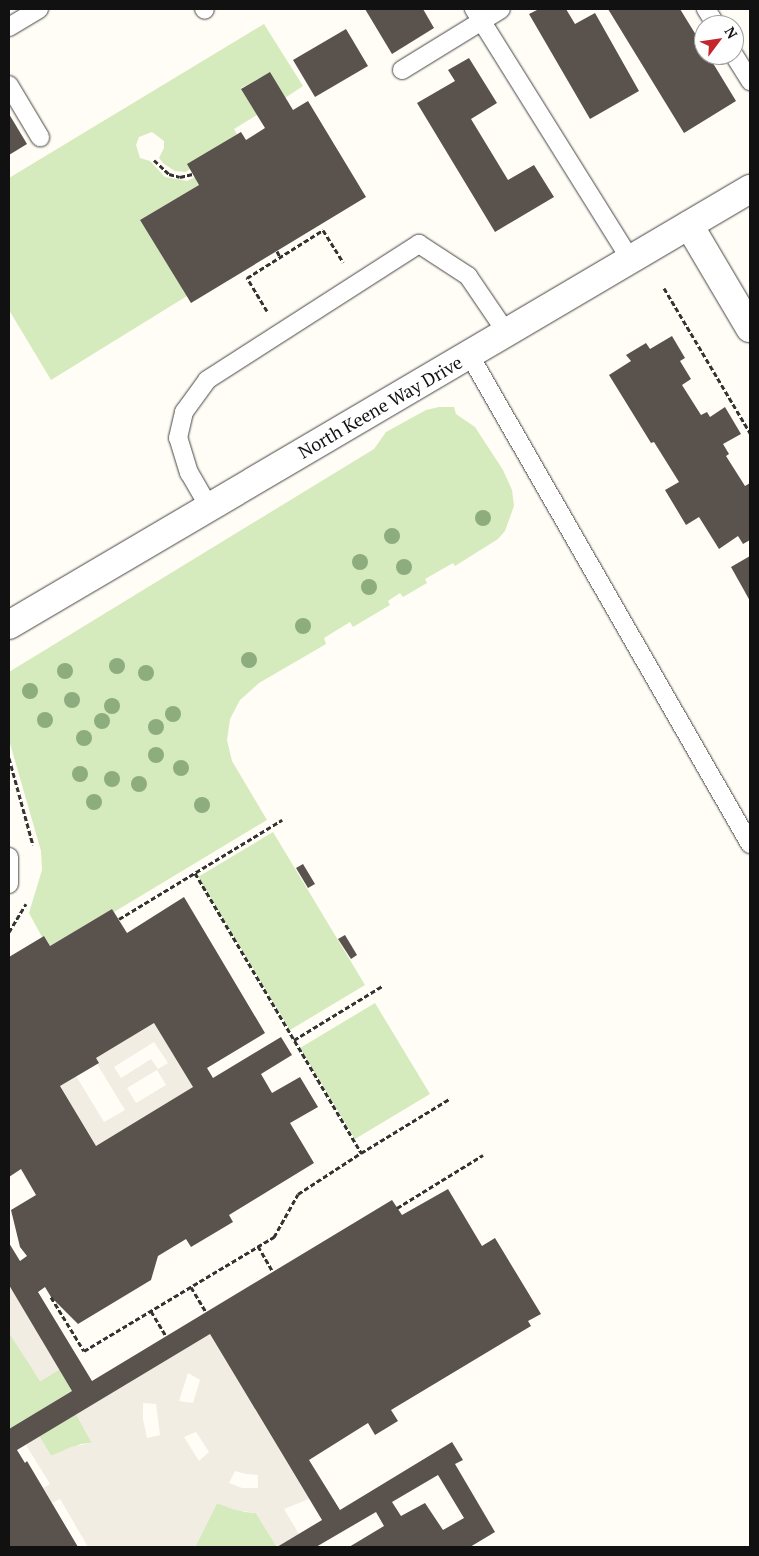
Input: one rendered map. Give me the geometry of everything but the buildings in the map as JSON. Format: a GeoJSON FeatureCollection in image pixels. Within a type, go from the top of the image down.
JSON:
{"type":"FeatureCollection","features":[{"type":"Feature","properties":{"kind":"street","name":"North Keene Way Drive"},"geometry":{"type":"LineString","coordinates":[[9,625],[750,188]]}},
{"type":"Feature","properties":{"kind":"street"},"geometry":{"type":"LineString","coordinates":[[689,225],[750,328]]}},
{"type":"Feature","properties":{"kind":"lane"},"geometry":{"type":"LineString","coordinates":[[9,27],[39,9]]}},
{"type":"Feature","properties":{"kind":"lane"},"geometry":{"type":"LineString","coordinates":[[402,70],[477,15],[501,9]]}},
{"type":"Feature","properties":{"kind":"lane"},"geometry":{"type":"LineString","coordinates":[[477,15],[630,259]]}},
{"type":"Feature","properties":{"kind":"lane"},"geometry":{"type":"LineString","coordinates":[[740,65],[750,81]]}},
{"type":"Feature","properties":{"kind":"lane"},"geometry":{"type":"LineString","coordinates":[[9,85],[40,137]]}},
{"type":"Feature","properties":{"kind":"lane"},"geometry":{"type":"LineString","coordinates":[[209,507],[189,472],[178,438],[184,412],[207,380],[420,244],[468,276],[506,332]]}},
{"type":"Feature","properties":{"kind":"lane"},"geometry":{"type":"LineString","coordinates":[[468,354],[750,844]]}},
{"type":"Feature","properties":{"kind":"lane"},"geometry":{"type":"LineString","coordinates":[[9,857],[9,884]]}},
{"type":"Feature","properties":{"kind":"path"},"geometry":{"type":"LineString","coordinates":[[154,160],[169,174],[180,177],[193,174]]}},
{"type":"Feature","properties":{"kind":"path"},"geometry":{"type":"LineString","coordinates":[[256,292],[247,278],[323,230],[332,246]]}},
{"type":"Feature","properties":{"kind":"path"},"geometry":{"type":"LineString","coordinates":[[277,251],[280,257]]}},
{"type":"Feature","properties":{"kind":"path"},"geometry":{"type":"LineString","coordinates":[[664,288],[750,433]]}},
{"type":"Feature","properties":{"kind":"path"},"geometry":{"type":"LineString","coordinates":[[119,920],[282,820]]}},
{"type":"Feature","properties":{"kind":"path"},"geometry":{"type":"LineString","coordinates":[[194,873],[360,1153]]}},
{"type":"Feature","properties":{"kind":"path"},"geometry":{"type":"LineString","coordinates":[[294,1040],[382,986]]}},
{"type":"Feature","properties":{"kind":"path"},"geometry":{"type":"LineString","coordinates":[[51,1297],[84,1352],[274,1237],[298,1194],[360,1153],[449,1099]]}},
{"type":"Feature","properties":{"kind":"path"},"geometry":{"type":"LineString","coordinates":[[397,1208],[483,1155]]}},
{"type":"Feature","properties":{"kind":"path"},"geometry":{"type":"LineString","coordinates":[[258,1246],[272,1272]]}},
{"type":"Feature","properties":{"kind":"path"},"geometry":{"type":"LineString","coordinates":[[191,1287],[206,1312]]}},
{"type":"Feature","properties":{"kind":"path"},"geometry":{"type":"LineString","coordinates":[[151,1311],[166,1336]]}},
{"type":"Feature","properties":{"kind":"green space"},"geometry":{"type":"Polygon","coordinates":[[[264,24],[303,86],[285,98],[270,73],[241,88],[257,115],[234,129],[237,134],[186,172],[175,171],[164,164],[159,158],[164,148],[164,141],[152,132],[139,137],[136,145],[140,158],[150,161],[165,177],[187,181],[195,177],[199,185],[140,220],[187,296],[51,380],[9,310],[9,178],[264,24]]]}},
{"type":"Feature","properties":{"kind":"green space"},"geometry":{"type":"Polygon","coordinates":[[[439,407],[454,407],[456,414],[475,427],[503,470],[512,490],[514,506],[505,531],[498,539],[455,566],[453,563],[425,579],[427,583],[403,597],[400,593],[388,601],[390,605],[353,627],[350,622],[324,638],[326,644],[259,683],[240,700],[230,719],[227,740],[232,761],[267,820],[114,912],[112,909],[50,946],[44,936],[42,937],[29,913],[42,870],[41,851],[9,740],[9,672],[374,449],[386,432],[426,410],[439,407]]]}},
{"type":"Feature","properties":{"kind":"green space"},"geometry":{"type":"Polygon","coordinates":[[[273,832],[365,985],[290,1030],[198,877],[273,832]]]}},
{"type":"Feature","properties":{"kind":"green space"},"geometry":{"type":"Polygon","coordinates":[[[375,1003],[430,1094],[355,1139],[300,1048],[375,1003]]]}},
{"type":"Feature","properties":{"kind":"green space"},"geometry":{"type":"Polygon","coordinates":[[[11,1332],[40,1381],[60,1369],[72,1391],[9,1429],[9,1333],[11,1332]]]}},
{"type":"Feature","properties":{"kind":"green space"},"geometry":{"type":"Polygon","coordinates":[[[76,1414],[92,1443],[81,1444],[51,1456],[39,1436],[76,1414]]]}},
{"type":"Feature","properties":{"kind":"green space"},"geometry":{"type":"Polygon","coordinates":[[[217,1503],[245,1512],[256,1513],[277,1547],[195,1547],[217,1503]]]}},
{"type":"Feature","properties":{"kind":"shaded area"},"geometry":{"type":"Polygon","coordinates":[[[154,1023],[193,1087],[96,1146],[60,1086],[76,1076],[104,1122],[125,1110],[97,1064],[96,1058],[154,1023]],[[154,1042],[114,1067],[121,1078],[151,1059],[158,1069],[168,1063],[154,1042]],[[157,1070],[127,1088],[136,1103],[166,1085],[157,1070]]]}},
{"type":"Feature","properties":{"kind":"shaded area"},"geometry":{"type":"Polygon","coordinates":[[[9,1285],[60,1369],[40,1381],[9,1333],[9,1285]]]}},
{"type":"Feature","properties":{"kind":"shaded area"},"geometry":{"type":"Polygon","coordinates":[[[210,1334],[309,1499],[284,1509],[299,1534],[277,1547],[256,1513],[235,1510],[217,1503],[195,1547],[88,1547],[60,1499],[52,1503],[43,1488],[50,1484],[26,1445],[39,1436],[51,1456],[71,1447],[92,1443],[76,1414],[210,1334]],[[188,1373],[179,1401],[193,1403],[200,1380],[188,1373]],[[143,1403],[143,1419],[147,1438],[160,1435],[156,1404],[143,1403]],[[196,1432],[184,1437],[199,1461],[209,1452],[196,1432]],[[235,1471],[229,1483],[242,1488],[258,1488],[258,1475],[235,1471]]]}}]}
